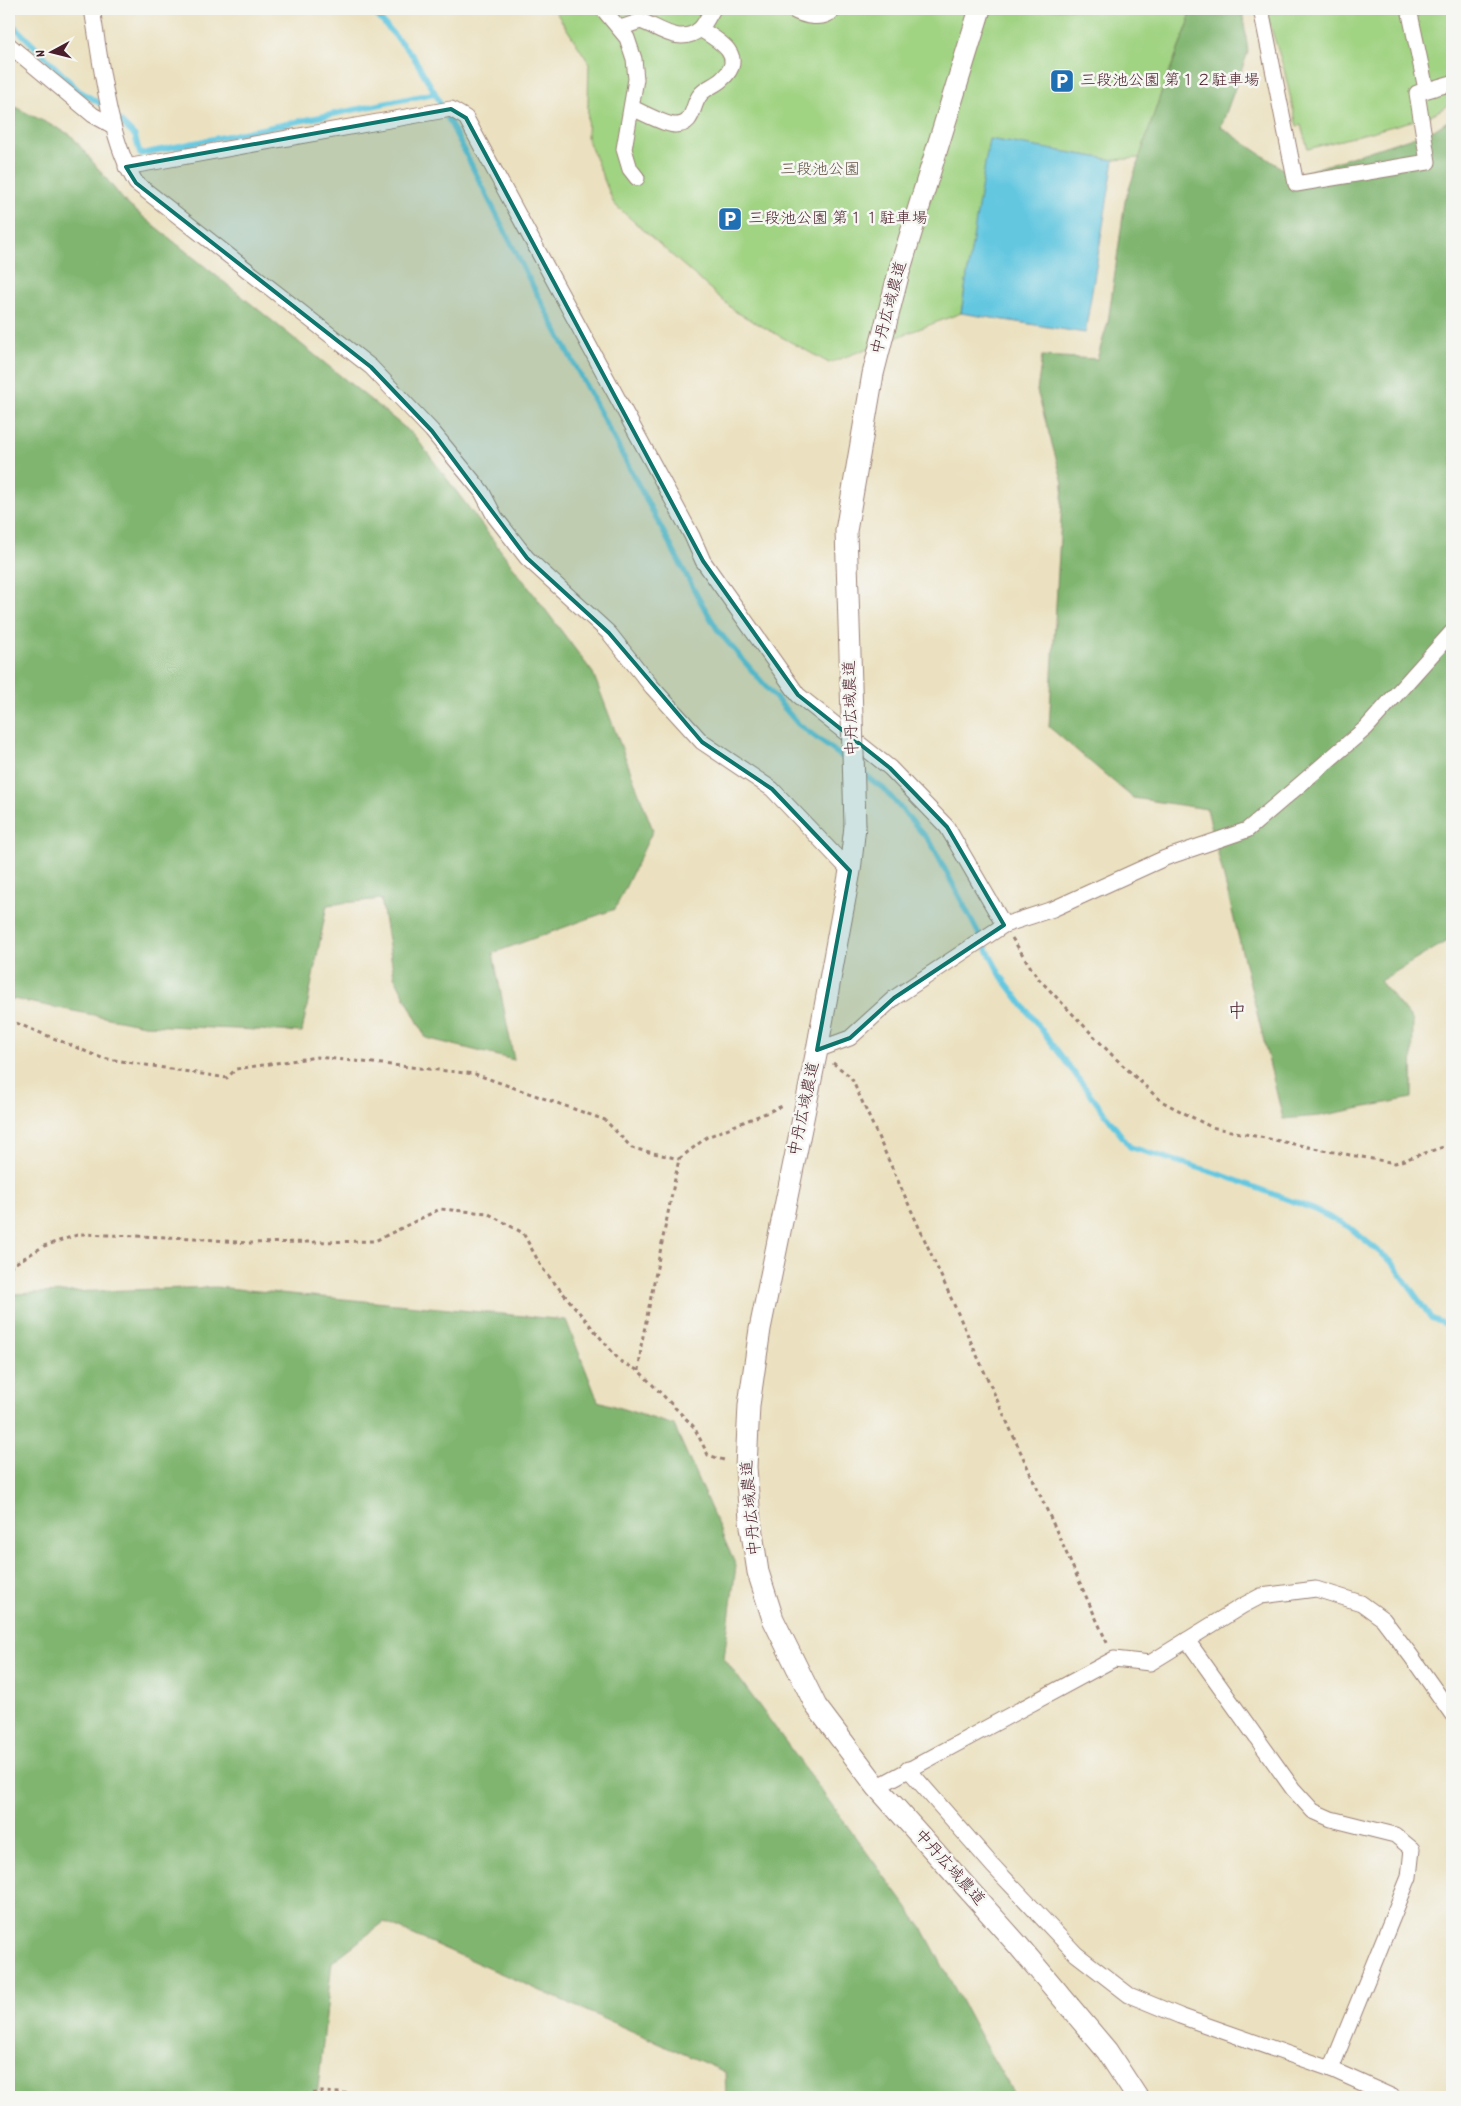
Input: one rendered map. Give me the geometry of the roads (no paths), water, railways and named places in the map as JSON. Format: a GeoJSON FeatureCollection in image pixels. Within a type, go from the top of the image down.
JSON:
{"type":"FeatureCollection","features":[{"type":"Feature","properties":{"kind":"street"},"geometry":{"type":"LineString","coordinates":[[92,9],[113,126],[126,167],[136,183],[371,367],[432,430],[482,492],[495,517],[527,558],[609,633],[652,687],[702,742],[772,789],[850,871]]}},
{"type":"Feature","properties":{"kind":"street"},"geometry":{"type":"LineString","coordinates":[[603,9],[627,38],[634,60],[636,79],[624,149],[630,169],[637,178]]}},
{"type":"Feature","properties":{"kind":"street"},"geometry":{"type":"LineString","coordinates":[[791,9],[816,17],[829,15],[835,9]]}},
{"type":"Feature","properties":{"kind":"street","name":"中丹広域農道"},"geometry":{"type":"LineString","coordinates":[[980,9],[899,272],[873,374],[846,531],[855,826],[850,871],[817,1050],[760,1329],[749,1406],[746,1467],[750,1520],[758,1572],[774,1618],[816,1706],[877,1787],[1108,2051],[1137,2097]]}},
{"type":"Feature","properties":{"kind":"street"},"geometry":{"type":"LineString","coordinates":[[1261,9],[1296,184],[1428,162],[1417,93],[1452,83]]}},
{"type":"Feature","properties":{"kind":"street"},"geometry":{"type":"LineString","coordinates":[[1409,9],[1426,89]]}},
{"type":"Feature","properties":{"kind":"street"},"geometry":{"type":"LineString","coordinates":[[620,28],[641,21],[673,36],[680,37],[704,17],[731,53],[732,63],[724,78],[707,88],[699,96],[692,117],[684,124],[674,125],[632,108]]}},
{"type":"Feature","properties":{"kind":"street"},"geometry":{"type":"LineString","coordinates":[[9,46],[94,115],[113,126]]}},
{"type":"Feature","properties":{"kind":"street"},"geometry":{"type":"LineString","coordinates":[[126,167],[451,109],[466,118],[692,536],[702,561],[798,695],[890,768],[947,827],[1004,925]]}},
{"type":"Feature","properties":{"kind":"street"},"geometry":{"type":"LineString","coordinates":[[817,1050],[850,1038],[894,998],[1004,925],[1053,909],[1165,858],[1247,830],[1366,728],[1452,632]]}},
{"type":"Feature","properties":{"kind":"street"},"geometry":{"type":"LineString","coordinates":[[877,1787],[1114,1659],[1150,1663],[1261,1596],[1316,1589],[1362,1603],[1383,1619],[1412,1656],[1452,1714]]}},
{"type":"Feature","properties":{"kind":"street"},"geometry":{"type":"LineString","coordinates":[[1187,1640],[1294,1789],[1314,1810],[1330,1819],[1395,1835],[1412,1849],[1409,1877],[1331,2069]]}},
{"type":"Feature","properties":{"kind":"street"},"geometry":{"type":"LineString","coordinates":[[908,1769],[993,1866],[1076,1954],[1129,1995],[1180,2016],[1331,2069],[1393,2097]]}},
{"type":"Feature","properties":{"kind":"water"},"geometry":{"type":"Polygon","coordinates":[[[989,139],[1114,160],[1085,333],[961,313],[989,139]]]}},
{"type":"Feature","properties":{"kind":"waterway"},"geometry":{"type":"LineString","coordinates":[[371,9],[413,56],[435,93],[526,273],[699,599],[719,632],[798,724],[849,762]]}},
{"type":"Feature","properties":{"kind":"waterway"},"geometry":{"type":"LineString","coordinates":[[9,21],[78,90],[104,106]]}},
{"type":"Feature","properties":{"kind":"waterway"},"geometry":{"type":"LineString","coordinates":[[115,116],[135,136],[140,154],[435,93]]}},
{"type":"Feature","properties":{"kind":"waterway"},"geometry":{"type":"LineString","coordinates":[[858,770],[884,789],[931,843],[1001,976],[1130,1147],[1222,1175],[1313,1209],[1349,1227],[1393,1263],[1431,1318],[1452,1327]]}},
{"type":"Feature","properties":{"kind":"place","name":"三段池公園 第１２駐車場"},"geometry":{"type":"Point","coordinates":[1062,81]}},
{"type":"Feature","properties":{"kind":"place","name":"三段池公園 第１１駐車場"},"geometry":{"type":"Point","coordinates":[730,219]}},
{"type":"Feature","properties":{"kind":"district","name":"中"},"geometry":{"type":"Point","coordinates":[1237,1013]}},
{"type":"Feature","properties":{"kind":"park label","name":"三段池公園"},"geometry":{"type":"Point","coordinates":[820,170]}}]}
